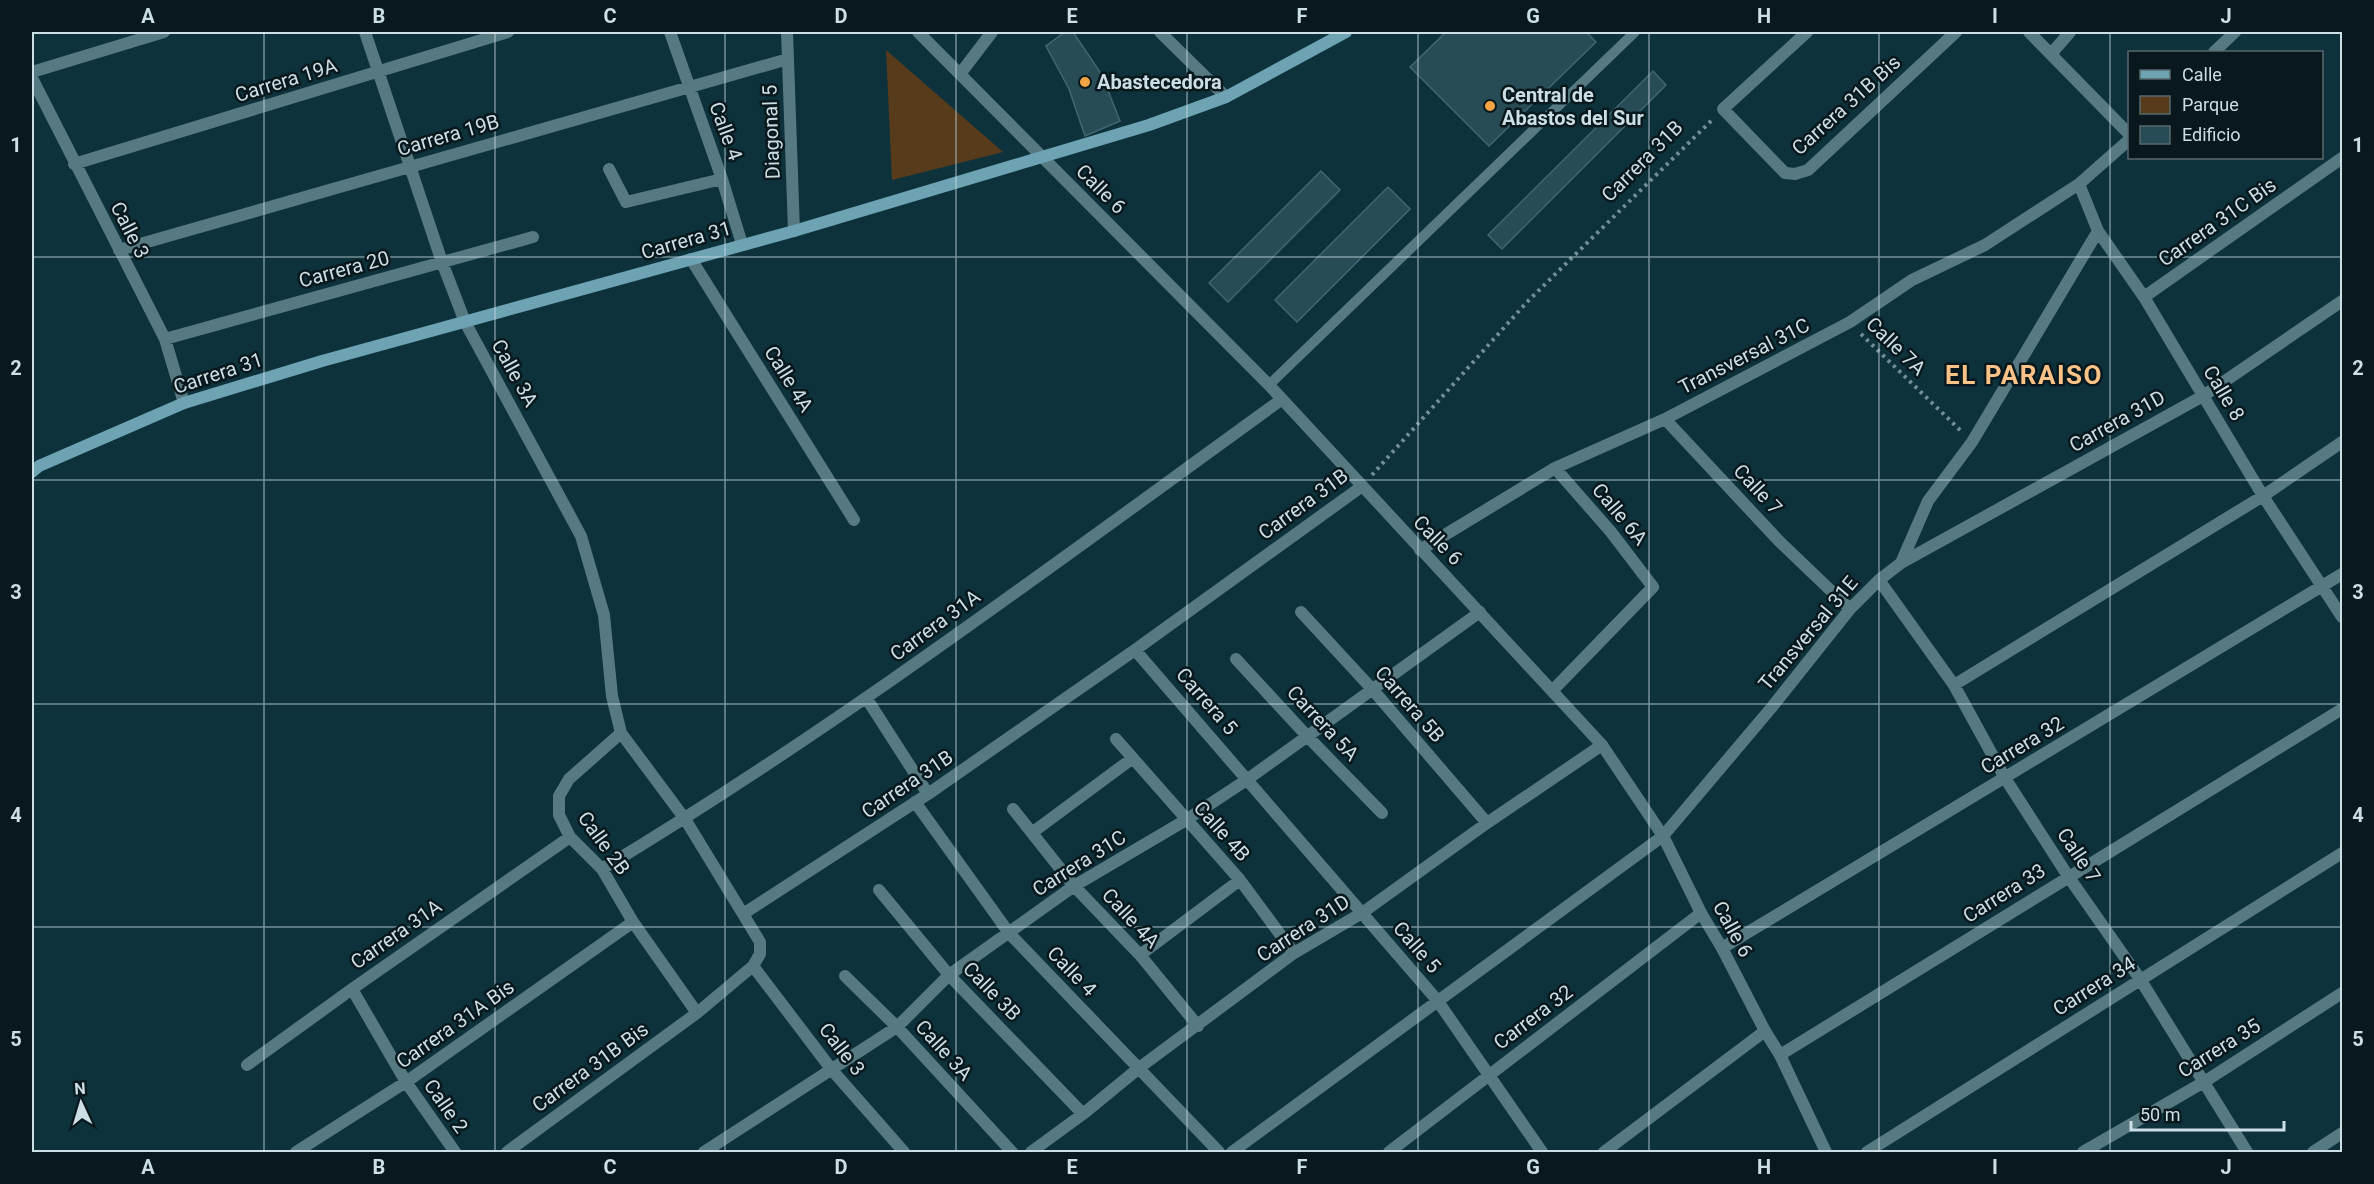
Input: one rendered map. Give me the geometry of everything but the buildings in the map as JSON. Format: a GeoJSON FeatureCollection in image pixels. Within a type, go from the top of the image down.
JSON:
{"type":"FeatureCollection","features":[{"type":"Feature","properties":{"kind":"main road","name":"Carrera 31"},"geometry":{"type":"LineString","coordinates":[[32,472],[39,466],[184,404],[322,361],[794,231],[1149,125],[1226,97],[1344,32]]}},
{"type":"Feature","properties":{"kind":"street"},"geometry":{"type":"LineString","coordinates":[[32,72],[164,32]]}},
{"type":"Feature","properties":{"kind":"street","name":"Calle 3A"},"geometry":{"type":"LineString","coordinates":[[364,32],[442,262],[465,322],[581,536],[604,615],[612,696],[621,733]]}},
{"type":"Feature","properties":{"kind":"street","name":"Carrera 19A"},"geometry":{"type":"LineString","coordinates":[[74,164],[508,32]]}},
{"type":"Feature","properties":{"kind":"street","name":"Calle 4"},"geometry":{"type":"LineString","coordinates":[[670,32],[722,179],[741,244]]}},
{"type":"Feature","properties":{"kind":"street","name":"Diagonal 5"},"geometry":{"type":"LineString","coordinates":[[787,32],[794,231]]}},
{"type":"Feature","properties":{"kind":"street","name":"Calle 6"},"geometry":{"type":"LineString","coordinates":[[918,32],[1269,385],[1602,745],[1663,836],[1701,913],[1780,1055],[1826,1152]]}},
{"type":"Feature","properties":{"kind":"street"},"geometry":{"type":"LineString","coordinates":[[960,74],[992,32]]}},
{"type":"Feature","properties":{"kind":"street"},"geometry":{"type":"LineString","coordinates":[[1160,32],[1226,97]]}},
{"type":"Feature","properties":{"kind":"street"},"geometry":{"type":"LineString","coordinates":[[1723,109],[1807,32]]}},
{"type":"Feature","properties":{"kind":"street","name":"Carrera 31B Bis"},"geometry":{"type":"LineString","coordinates":[[1723,109],[1785,173],[1795,174],[1808,170],[1956,32]]}},
{"type":"Feature","properties":{"kind":"street"},"geometry":{"type":"LineString","coordinates":[[2029,32],[2128,135]]}},
{"type":"Feature","properties":{"kind":"street"},"geometry":{"type":"LineString","coordinates":[[2051,54],[2070,32]]}},
{"type":"Feature","properties":{"kind":"street"},"geometry":{"type":"LineString","coordinates":[[2215,51],[2235,32]]}},
{"type":"Feature","properties":{"kind":"street","name":"Carrera 19B"},"geometry":{"type":"LineString","coordinates":[[119,250],[788,58]]}},
{"type":"Feature","properties":{"kind":"street","name":"Calle 3"},"geometry":{"type":"LineString","coordinates":[[32,78],[165,339],[184,404]]}},
{"type":"Feature","properties":{"kind":"street"},"geometry":{"type":"LineString","coordinates":[[2079,184],[2128,139]]}},
{"type":"Feature","properties":{"kind":"street","name":"Carrera 31C Bis"},"geometry":{"type":"LineString","coordinates":[[2144,297],[2343,158]]}},
{"type":"Feature","properties":{"kind":"street"},"geometry":{"type":"LineString","coordinates":[[609,169],[626,202],[722,179]]}},
{"type":"Feature","properties":{"kind":"street","name":"Calle 8"},"geometry":{"type":"LineString","coordinates":[[2079,184],[2098,231],[2144,297],[2263,496],[2343,617]]}},
{"type":"Feature","properties":{"kind":"street","name":"Transversal 31C"},"geometry":{"type":"LineString","coordinates":[[1420,550],[1555,468],[1665,419],[1850,322],[1912,280],[1985,245],[2079,184]]}},
{"type":"Feature","properties":{"kind":"street","name":"Transversal 31E"},"geometry":{"type":"LineString","coordinates":[[1663,836],[1772,707],[1850,609],[1879,580],[1901,563],[1928,501],[1972,442],[2098,231]]}},
{"type":"Feature","properties":{"kind":"street","name":"Carrera 20"},"geometry":{"type":"LineString","coordinates":[[165,339],[533,237]]}},
{"type":"Feature","properties":{"kind":"street","name":"Calle 4A"},"geometry":{"type":"LineString","coordinates":[[691,258],[854,520]]}},
{"type":"Feature","properties":{"kind":"street","name":"Carrera 31D"},"geometry":{"type":"LineString","coordinates":[[1901,563],[2203,396],[2343,301]]}},
{"type":"Feature","properties":{"kind":"street","name":"Carrera 31A"},"geometry":{"type":"LineString","coordinates":[[602,869],[685,819],[867,699],[1281,400]]}},
{"type":"Feature","properties":{"kind":"street","name":"Calle 7"},"geometry":{"type":"LineString","coordinates":[[1665,419],[1779,541],[1850,609]]}},
{"type":"Feature","properties":{"kind":"street"},"geometry":{"type":"LineString","coordinates":[[1954,685],[2263,496],[2343,442]]}},
{"type":"Feature","properties":{"kind":"street","name":"Calle 6A"},"geometry":{"type":"LineString","coordinates":[[1553,690],[1653,587],[1611,532],[1555,468]]}},
{"type":"Feature","properties":{"kind":"street","name":"Carrera 31B"},"geometry":{"type":"LineString","coordinates":[[743,914],[928,794],[1136,650],[1361,487]]}},
{"type":"Feature","properties":{"kind":"street","name":"Carrera 32"},"geometry":{"type":"LineString","coordinates":[[1722,948],[2343,574]]}},
{"type":"Feature","properties":{"kind":"street","name":"Calle 7"},"geometry":{"type":"LineString","coordinates":[[1879,580],[1954,685],[2005,778],[2068,876],[2140,979],[2247,1152]]}},
{"type":"Feature","properties":{"kind":"street","name":"Carrera 5B"},"geometry":{"type":"LineString","coordinates":[[1301,612],[1373,690],[1487,823]]}},
{"type":"Feature","properties":{"kind":"street","name":"Carrera 31C"},"geometry":{"type":"LineString","coordinates":[[704,1152],[897,1027],[949,975],[1074,885],[1186,820],[1248,779],[1480,612]]}},
{"type":"Feature","properties":{"kind":"street","name":"Carrera 5"},"geometry":{"type":"LineString","coordinates":[[1136,650],[1248,779]]}},
{"type":"Feature","properties":{"kind":"street","name":"Carrera 5A"},"geometry":{"type":"LineString","coordinates":[[1236,659],[1382,813]]}},
{"type":"Feature","properties":{"kind":"street"},"geometry":{"type":"LineString","coordinates":[[867,699],[928,794]]}},
{"type":"Feature","properties":{"kind":"street","name":"Carrera 33"},"geometry":{"type":"LineString","coordinates":[[1780,1055],[2343,708]]}},
{"type":"Feature","properties":{"kind":"street"},"geometry":{"type":"LineString","coordinates":[[621,733],[685,819],[760,942],[760,954],[753,966]]}},
{"type":"Feature","properties":{"kind":"street","name":"Calle 2B"},"geometry":{"type":"LineString","coordinates":[[621,733],[569,779],[560,796],[560,815],[570,837],[602,869],[633,922],[697,1013]]}},
{"type":"Feature","properties":{"kind":"street","name":"Calle 4B"},"geometry":{"type":"LineString","coordinates":[[1116,739],[1240,880],[1294,953]]}},
{"type":"Feature","properties":{"kind":"street","name":"Carrera 31D"},"geometry":{"type":"LineString","coordinates":[[1031,1152],[1083,1114],[1139,1068],[1294,953],[1362,913],[1487,823],[1602,745]]}},
{"type":"Feature","properties":{"kind":"street"},"geometry":{"type":"LineString","coordinates":[[1033,832],[1133,758]]}},
{"type":"Feature","properties":{"kind":"street","name":"Calle 5"},"geometry":{"type":"LineString","coordinates":[[1248,779],[1437,1000],[1542,1152]]}},
{"type":"Feature","properties":{"kind":"street","name":"Calle 4"},"geometry":{"type":"LineString","coordinates":[[915,802],[1009,933],[1219,1152]]}},
{"type":"Feature","properties":{"kind":"street","name":"Calle 4A"},"geometry":{"type":"LineString","coordinates":[[1013,809],[1074,885],[1140,955],[1198,1026]]}},
{"type":"Feature","properties":{"kind":"street"},"geometry":{"type":"LineString","coordinates":[[1232,1152],[1663,836]]}},
{"type":"Feature","properties":{"kind":"street","name":"Carrera 31A"},"geometry":{"type":"LineString","coordinates":[[247,1065],[352,988],[570,837]]}},
{"type":"Feature","properties":{"kind":"street","name":"Carrera 34"},"geometry":{"type":"LineString","coordinates":[[1868,1152],[2343,853]]}},
{"type":"Feature","properties":{"kind":"street"},"geometry":{"type":"LineString","coordinates":[[1140,955],[1240,880]]}},
{"type":"Feature","properties":{"kind":"street","name":"Calle 3B"},"geometry":{"type":"LineString","coordinates":[[879,890],[949,975],[1083,1114]]}},
{"type":"Feature","properties":{"kind":"street","name":"Carrera 32"},"geometry":{"type":"LineString","coordinates":[[1389,1152],[1701,913]]}},
{"type":"Feature","properties":{"kind":"street","name":"Carrera 31A Bis"},"geometry":{"type":"LineString","coordinates":[[296,1152],[406,1082],[633,922]]}},
{"type":"Feature","properties":{"kind":"street","name":"Carrera 31B Bis"},"geometry":{"type":"LineString","coordinates":[[507,1152],[697,1013],[753,966]]}},
{"type":"Feature","properties":{"kind":"street","name":"Calle 3"},"geometry":{"type":"LineString","coordinates":[[753,966],[832,1070],[904,1152]]}},
{"type":"Feature","properties":{"kind":"street","name":"Calle 3A"},"geometry":{"type":"LineString","coordinates":[[845,976],[897,1027],[1012,1152]]}},
{"type":"Feature","properties":{"kind":"street","name":"Calle 2"},"geometry":{"type":"LineString","coordinates":[[352,988],[406,1082],[455,1152]]}},
{"type":"Feature","properties":{"kind":"street","name":"Carrera 35"},"geometry":{"type":"LineString","coordinates":[[2082,1152],[2204,1082],[2343,993]]}},
{"type":"Feature","properties":{"kind":"street"},"geometry":{"type":"LineString","coordinates":[[1604,1152],[1765,1031]]}},
{"type":"Feature","properties":{"kind":"street"},"geometry":{"type":"LineString","coordinates":[[2313,1152],[2343,1133]]}},
{"type":"Feature","properties":{"kind":"lane"},"geometry":{"type":"LineString","coordinates":[[1269,385],[1635,32]]}},
{"type":"Feature","properties":{"kind":"path","name":"Carrera 31B"},"geometry":{"type":"LineString","coordinates":[[1361,487],[1527,302],[1723,109]]}},
{"type":"Feature","properties":{"kind":"path","name":"Calle 7A"},"geometry":{"type":"LineString","coordinates":[[1850,322],[1972,442]]}},
{"type":"Feature","properties":{"kind":"green space"},"geometry":{"type":"Polygon","coordinates":[[[886,50],[1003,152],[892,180],[886,50]]]}},
{"type":"Feature","properties":{"kind":"place","name":"Abastecedora"},"geometry":{"type":"Point","coordinates":[1085,82]}},
{"type":"Feature","properties":{"kind":"place","name":"Central de Abastos del Sur"},"geometry":{"type":"Point","coordinates":[1490,106]}},
{"type":"Feature","properties":{"kind":"district","name":"EL PARAISO"},"geometry":{"type":"Point","coordinates":[2024,375]}}]}
